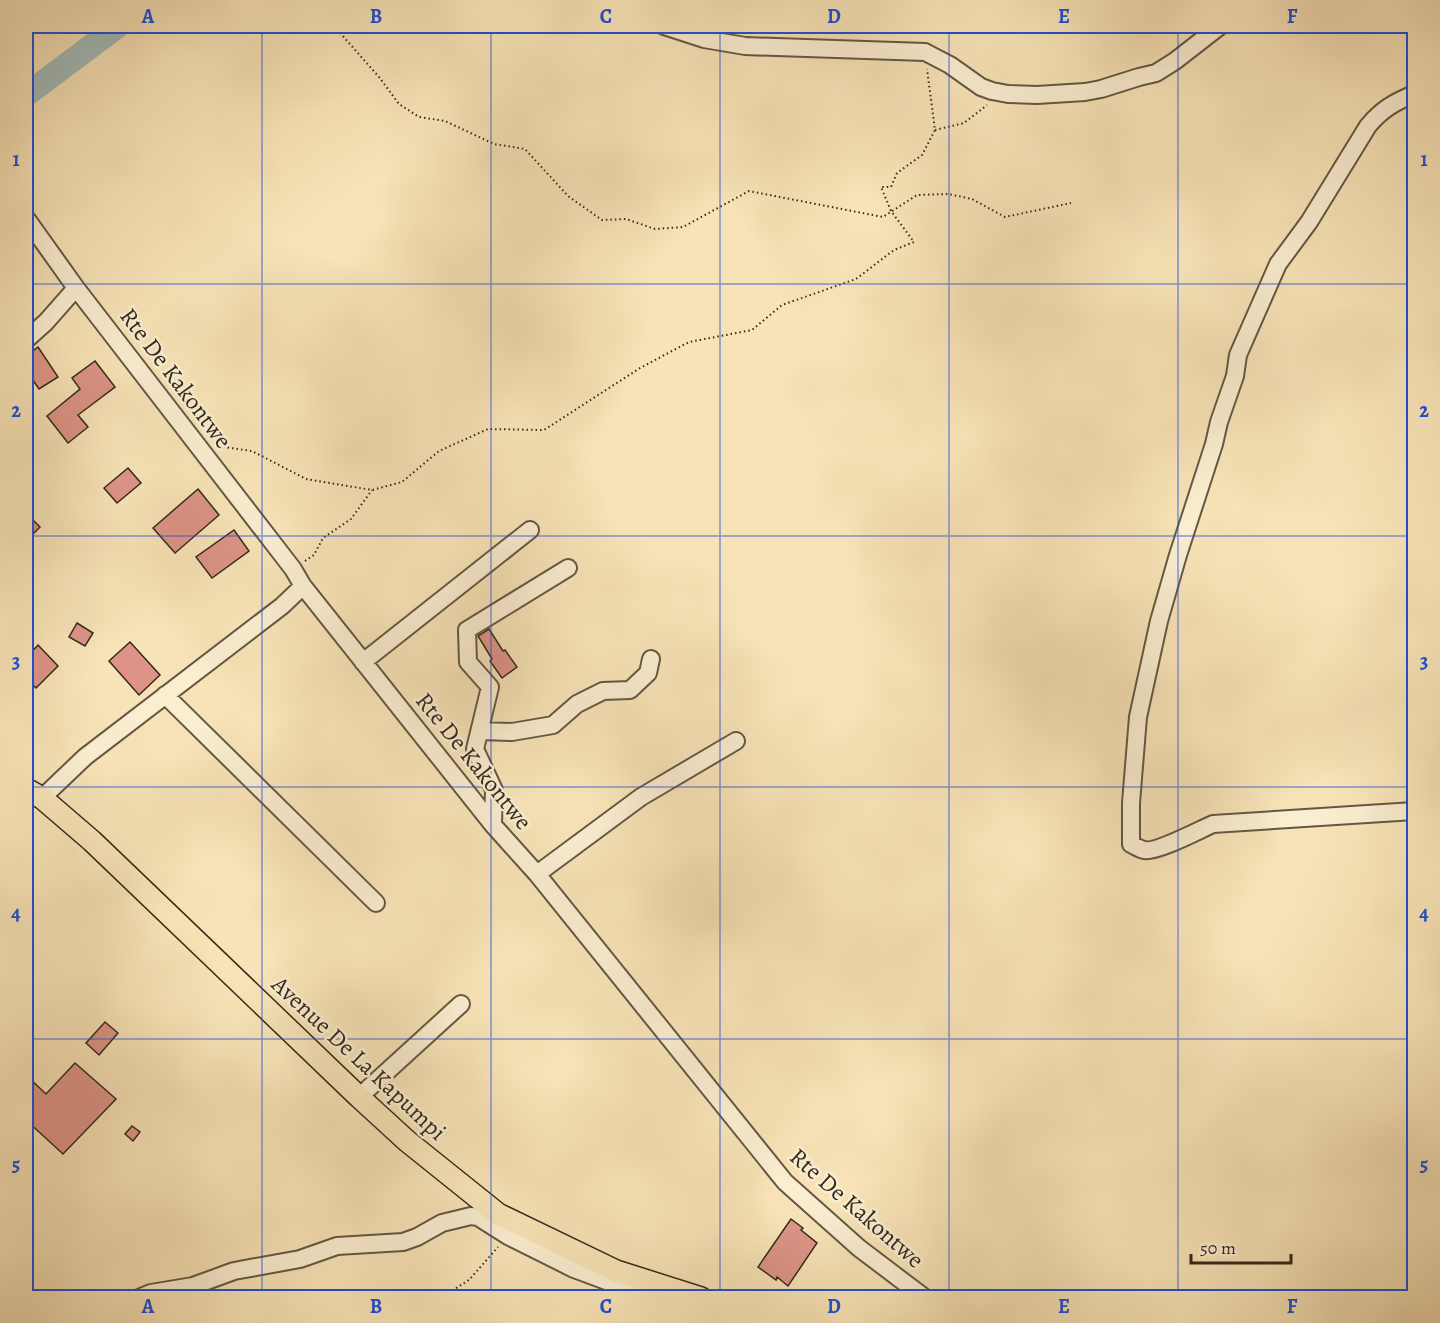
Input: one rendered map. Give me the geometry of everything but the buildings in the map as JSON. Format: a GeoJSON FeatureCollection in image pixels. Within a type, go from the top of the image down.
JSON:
{"type":"FeatureCollection","features":[{"type":"Feature","properties":{"kind":"main road","name":"Avenue De La Kapumpi"},"geometry":{"type":"LineString","coordinates":[[34,793],[92,841],[358,1097],[407,1141],[498,1214],[616,1271],[700,1298]]}},
{"type":"Feature","properties":{"kind":"street"},"geometry":{"type":"LineString","coordinates":[[664,26],[704,39],[745,46],[925,52],[950,65],[981,87],[1002,93],[1037,95],[1085,92],[1111,87],[1139,76],[1156,73],[1220,26]]}},
{"type":"Feature","properties":{"kind":"street"},"geometry":{"type":"LineString","coordinates":[[1414,94],[1379,112],[1368,126],[1309,222],[1278,264],[1238,355],[1235,376],[1168,585],[1159,621],[1138,717],[1131,803],[1131,844],[1146,851],[1162,848],[1213,824],[1414,811]]}},
{"type":"Feature","properties":{"kind":"street","name":"Rte De Kakontwe"},"geometry":{"type":"LineString","coordinates":[[26,218],[76,288],[293,569],[303,586],[785,1182],[859,1248],[925,1298]]}},
{"type":"Feature","properties":{"kind":"street"},"geometry":{"type":"LineString","coordinates":[[26,340],[46,322],[76,288]]}},
{"type":"Feature","properties":{"kind":"street"},"geometry":{"type":"LineString","coordinates":[[363,662],[530,530]]}},
{"type":"Feature","properties":{"kind":"street"},"geometry":{"type":"LineString","coordinates":[[494,825],[494,790],[475,749],[490,687],[468,662],[467,630],[568,568]]}},
{"type":"Feature","properties":{"kind":"street"},"geometry":{"type":"LineString","coordinates":[[34,793],[85,757],[282,606],[303,586]]}},
{"type":"Feature","properties":{"kind":"street"},"geometry":{"type":"LineString","coordinates":[[481,731],[512,732],[553,725],[576,704],[603,691],[630,690],[648,673],[651,659]]}},
{"type":"Feature","properties":{"kind":"street"},"geometry":{"type":"LineString","coordinates":[[165,695],[376,903]]}},
{"type":"Feature","properties":{"kind":"street"},"geometry":{"type":"LineString","coordinates":[[537,874],[641,796],[736,741]]}},
{"type":"Feature","properties":{"kind":"street"},"geometry":{"type":"LineString","coordinates":[[358,1097],[461,1004]]}},
{"type":"Feature","properties":{"kind":"street"},"geometry":{"type":"LineString","coordinates":[[139,1298],[151,1293],[193,1286],[234,1271],[300,1259],[337,1246],[403,1242],[417,1238],[442,1223],[471,1216],[478,1217],[508,1236],[574,1269],[654,1298]]}},
{"type":"Feature","properties":{"kind":"path"},"geometry":{"type":"LineString","coordinates":[[334,26],[379,77],[399,104],[419,117],[445,121],[494,144],[525,149],[568,196],[602,220],[626,219],[655,229],[683,227],[749,191],[883,217],[917,195],[948,194],[972,199],[1005,217],[1071,203]]}},
{"type":"Feature","properties":{"kind":"path"},"geometry":{"type":"LineString","coordinates":[[204,456],[224,447],[252,451],[306,479],[372,490],[402,482],[439,451],[488,429],[544,430],[640,368],[689,342],[752,330],[782,305],[856,279],[894,250],[914,242],[891,212],[880,187],[891,187],[897,173],[922,155],[935,130],[925,52]]}},
{"type":"Feature","properties":{"kind":"path"},"geometry":{"type":"LineString","coordinates":[[935,130],[964,123],[1002,93]]}},
{"type":"Feature","properties":{"kind":"path"},"geometry":{"type":"LineString","coordinates":[[293,569],[314,555],[323,538],[351,519],[372,490]]}},
{"type":"Feature","properties":{"kind":"path"},"geometry":{"type":"LineString","coordinates":[[448,1298],[450,1292],[469,1280],[508,1236]]}},
{"type":"Feature","properties":{"kind":"waterway"},"geometry":{"type":"LineString","coordinates":[[26,95],[118,26]]}}]}
